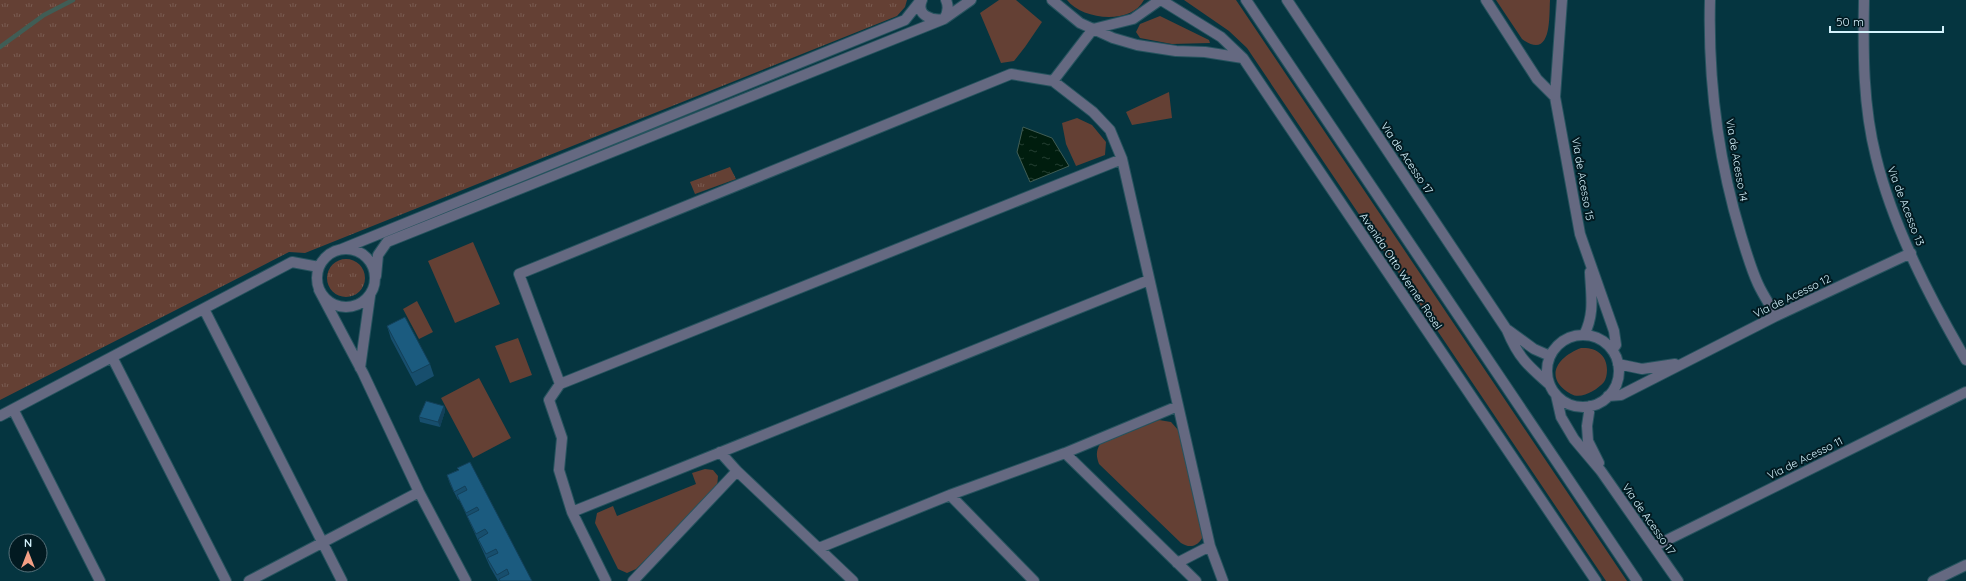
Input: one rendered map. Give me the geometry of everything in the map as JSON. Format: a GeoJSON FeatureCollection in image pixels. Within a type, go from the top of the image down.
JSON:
{"type":"FeatureCollection","features":[{"type":"Feature","properties":{"kind":"street"},"geometry":{"type":"LineString","coordinates":[[921,0],[921,8],[926,17],[936,20],[944,19]]}},
{"type":"Feature","properties":{"kind":"street"},"geometry":{"type":"LineString","coordinates":[[466,581],[419,492],[360,368],[319,290],[317,274],[324,258],[333,252],[905,20],[921,0]]}},
{"type":"Feature","properties":{"kind":"street"},"geometry":{"type":"LineString","coordinates":[[944,19],[948,10],[946,0]]}},
{"type":"Feature","properties":{"kind":"street"},"geometry":{"type":"LineString","coordinates":[[360,368],[370,296],[376,283],[378,255],[388,242],[944,19],[971,0]]}},
{"type":"Feature","properties":{"kind":"street"},"geometry":{"type":"LineString","coordinates":[[1052,0],[1080,22],[1113,38],[1137,45],[1176,51],[1205,52],[1243,58]]}},
{"type":"Feature","properties":{"kind":"street"},"geometry":{"type":"LineString","coordinates":[[1053,81],[1093,29],[1133,19],[1160,0]]}},
{"type":"Feature","properties":{"kind":"street","name":"Avenida Otto Werner Rosel"},"geometry":{"type":"LineString","coordinates":[[1160,0],[1221,37],[1243,58],[1596,581]]}},
{"type":"Feature","properties":{"kind":"street","name":"Avenida Otto Werner Rosel"},"geometry":{"type":"LineString","coordinates":[[1246,0],[1637,581]]}},
{"type":"Feature","properties":{"kind":"street","name":"Via de Acesso 17"},"geometry":{"type":"LineString","coordinates":[[1287,0],[1507,330],[1514,347],[1524,361],[1550,385]]}},
{"type":"Feature","properties":{"kind":"street"},"geometry":{"type":"LineString","coordinates":[[1486,0],[1537,79],[1555,97]]}},
{"type":"Feature","properties":{"kind":"street","name":"Via de Acesso 15"},"geometry":{"type":"LineString","coordinates":[[1562,0],[1555,97],[1580,234],[1590,264],[1603,294],[1614,331],[1616,345],[1612,350]]}},
{"type":"Feature","properties":{"kind":"street","name":"Via de Acesso 14"},"geometry":{"type":"LineString","coordinates":[[1710,0],[1709,28],[1713,86],[1726,181],[1756,277],[1776,316]]}},
{"type":"Feature","properties":{"kind":"street","name":"Via de Acesso 13"},"geometry":{"type":"LineString","coordinates":[[1864,0],[1864,79],[1876,156],[1884,188],[1911,253],[1935,304],[1966,360]]}},
{"type":"Feature","properties":{"kind":"street"},"geometry":{"type":"LineString","coordinates":[[560,384],[520,274],[1012,74],[1053,81],[1093,112],[1110,130],[1122,159],[1210,546],[1223,581]]}},
{"type":"Feature","properties":{"kind":"street"},"geometry":{"type":"LineString","coordinates":[[606,581],[572,512],[559,470],[562,438],[549,400],[560,384],[1122,159]]}},
{"type":"Feature","properties":{"kind":"street"},"geometry":{"type":"LineString","coordinates":[[342,249],[352,249],[361,252],[374,266],[376,276]]}},
{"type":"Feature","properties":{"kind":"street","name":"Via de Acesso 12"},"geometry":{"type":"LineString","coordinates":[[1608,396],[1622,395],[1656,379],[1685,362],[1776,316],[1911,253]]}},
{"type":"Feature","properties":{"kind":"street"},"geometry":{"type":"LineString","coordinates":[[0,416],[204,310],[292,262],[319,267]]}},
{"type":"Feature","properties":{"kind":"street","name":"Via de Acesso 15"},"geometry":{"type":"LineString","coordinates":[[1584,335],[1590,324],[1592,312],[1590,264]]}},
{"type":"Feature","properties":{"kind":"street"},"geometry":{"type":"LineString","coordinates":[[572,512],[1149,280]]}},
{"type":"Feature","properties":{"kind":"street"},"geometry":{"type":"LineString","coordinates":[[319,290],[324,298],[330,303],[343,308],[356,306],[370,296]]}},
{"type":"Feature","properties":{"kind":"street"},"geometry":{"type":"LineString","coordinates":[[204,310],[342,581]]}},
{"type":"Feature","properties":{"kind":"street","name":"Via de Acesso 17"},"geometry":{"type":"LineString","coordinates":[[1507,330],[1534,349],[1550,356]]}},
{"type":"Feature","properties":{"kind":"street"},"geometry":{"type":"LineString","coordinates":[[1584,335],[1595,337],[1604,342],[1612,350],[1618,364],[1616,382],[1608,396],[1600,403],[1590,406],[1578,406],[1566,403],[1556,395],[1550,385],[1547,375],[1547,365],[1550,356],[1556,347],[1564,340],[1574,336],[1584,335]]}},
{"type":"Feature","properties":{"kind":"street"},"geometry":{"type":"LineString","coordinates":[[112,357],[226,581]]}},
{"type":"Feature","properties":{"kind":"street","name":"Via de Acesso 12"},"geometry":{"type":"LineString","coordinates":[[1618,364],[1650,369],[1685,362]]}},
{"type":"Feature","properties":{"kind":"street","name":"Via de Acesso 11"},"geometry":{"type":"LineString","coordinates":[[1654,546],[1966,392]]}},
{"type":"Feature","properties":{"kind":"street","name":"Via de Acesso 17"},"geometry":{"type":"LineString","coordinates":[[1556,395],[1561,417],[1585,454],[1601,471],[1678,581]]}},
{"type":"Feature","properties":{"kind":"street"},"geometry":{"type":"LineString","coordinates":[[819,548],[950,495],[1065,453],[1178,406]]}},
{"type":"Feature","properties":{"kind":"street","name":"Via de Acesso 17"},"geometry":{"type":"LineString","coordinates":[[1590,406],[1587,426],[1588,441],[1598,460],[1601,471]]}},
{"type":"Feature","properties":{"kind":"street"},"geometry":{"type":"LineString","coordinates":[[13,409],[100,581]]}},
{"type":"Feature","properties":{"kind":"street"},"geometry":{"type":"LineString","coordinates":[[720,452],[737,471],[852,581]]}},
{"type":"Feature","properties":{"kind":"street"},"geometry":{"type":"LineString","coordinates":[[1065,453],[1196,581]]}},
{"type":"Feature","properties":{"kind":"street"},"geometry":{"type":"LineString","coordinates":[[633,581],[737,471]]}},
{"type":"Feature","properties":{"kind":"street"},"geometry":{"type":"LineString","coordinates":[[248,581],[419,492]]}},
{"type":"Feature","properties":{"kind":"street"},"geometry":{"type":"LineString","coordinates":[[950,495],[1034,581]]}},
{"type":"Feature","properties":{"kind":"street"},"geometry":{"type":"LineString","coordinates":[[1177,562],[1210,546]]}},
{"type":"Feature","properties":{"kind":"street"},"geometry":{"type":"LineString","coordinates":[[1933,581],[1966,565]]}},
{"type":"Feature","properties":{"kind":"green space"},"geometry":{"type":"Polygon","coordinates":[[[0,0],[907,0],[905,7],[897,16],[305,253],[289,252],[0,400],[0,0]]]}},
{"type":"Feature","properties":{"kind":"green space"},"geometry":{"type":"Polygon","coordinates":[[[999,0],[1016,0],[1042,22],[1014,61],[1001,63],[980,13],[999,0]]]}},
{"type":"Feature","properties":{"kind":"green space"},"geometry":{"type":"Polygon","coordinates":[[[1067,0],[1144,0],[1138,8],[1129,13],[1106,17],[1084,12],[1074,7],[1067,0]]]}},
{"type":"Feature","properties":{"kind":"green space"},"geometry":{"type":"Polygon","coordinates":[[[1184,0],[1236,0],[1627,581],[1606,581],[1247,48],[1229,31],[1184,0]]]}},
{"type":"Feature","properties":{"kind":"green space"},"geometry":{"type":"Polygon","coordinates":[[[1496,0],[1550,0],[1549,26],[1544,41],[1539,45],[1532,44],[1522,39],[1496,0]]]}},
{"type":"Feature","properties":{"kind":"green space"},"geometry":{"type":"Polygon","coordinates":[[[1160,16],[1209,40],[1210,43],[1172,44],[1140,38],[1136,32],[1140,24],[1160,16]]]}},
{"type":"Feature","properties":{"kind":"green space"},"geometry":{"type":"Polygon","coordinates":[[[1169,92],[1172,118],[1132,125],[1126,112],[1169,92]]]}},
{"type":"Feature","properties":{"kind":"green space"},"geometry":{"type":"Polygon","coordinates":[[[1077,118],[1092,125],[1106,142],[1105,155],[1076,166],[1066,144],[1062,123],[1077,118]]]}},
{"type":"Feature","properties":{"kind":"green space"},"geometry":{"type":"Polygon","coordinates":[[[730,167],[736,179],[695,194],[690,182],[730,167]]]}},
{"type":"Feature","properties":{"kind":"green space"},"geometry":{"type":"Polygon","coordinates":[[[473,242],[500,304],[455,323],[428,261],[473,242]]]}},
{"type":"Feature","properties":{"kind":"green space"},"geometry":{"type":"Polygon","coordinates":[[[342,259],[350,259],[360,264],[364,271],[364,285],[360,292],[350,297],[342,297],[332,292],[330,289],[327,282],[327,274],[332,264],[335,262],[342,259]]]}},
{"type":"Feature","properties":{"kind":"green space"},"geometry":{"type":"Polygon","coordinates":[[[417,301],[433,332],[419,339],[403,309],[417,301]]]}},
{"type":"Feature","properties":{"kind":"green space"},"geometry":{"type":"Polygon","coordinates":[[[518,338],[532,375],[510,383],[495,346],[518,338]]]}},
{"type":"Feature","properties":{"kind":"green space"},"geometry":{"type":"Polygon","coordinates":[[[1581,348],[1595,350],[1599,353],[1605,360],[1607,373],[1604,382],[1597,388],[1584,395],[1575,396],[1562,388],[1557,381],[1556,368],[1565,357],[1581,348]]]}},
{"type":"Feature","properties":{"kind":"green space"},"geometry":{"type":"Polygon","coordinates":[[[479,378],[511,438],[473,458],[441,398],[479,378]]]}},
{"type":"Feature","properties":{"kind":"green space"},"geometry":{"type":"Polygon","coordinates":[[[1159,420],[1171,422],[1179,431],[1203,536],[1194,546],[1188,546],[1181,543],[1099,464],[1098,461],[1097,451],[1100,444],[1159,420]]]}},
{"type":"Feature","properties":{"kind":"green space"},"geometry":{"type":"Polygon","coordinates":[[[705,469],[713,470],[718,476],[717,488],[636,569],[627,573],[618,569],[595,523],[597,513],[613,506],[617,516],[696,484],[692,473],[705,469]]]}},
{"type":"Feature","properties":{"kind":"water"},"geometry":{"type":"Polygon","coordinates":[[[1023,127],[1052,138],[1069,166],[1030,182],[1017,152],[1023,127]]]}},
{"type":"Feature","properties":{"kind":"building"},"geometry":{"type":"Polygon","coordinates":[[[405,317],[430,364],[412,373],[387,326],[405,317]]]}},
{"type":"Feature","properties":{"kind":"building"},"geometry":{"type":"Polygon","coordinates":[[[426,401],[444,406],[438,422],[419,417],[426,401]]]}},
{"type":"Feature","properties":{"kind":"building"},"geometry":{"type":"Polygon","coordinates":[[[470,462],[532,581],[500,581],[499,579],[509,574],[507,569],[497,575],[487,558],[498,553],[496,549],[486,554],[478,539],[488,533],[485,529],[476,534],[467,516],[479,510],[477,507],[466,513],[457,495],[467,490],[465,486],[454,492],[447,475],[459,470],[457,468],[470,462]]]}},
{"type":"Feature","properties":{"kind":"waterway"},"geometry":{"type":"LineString","coordinates":[[0,47],[44,15],[73,0]]}}]}
